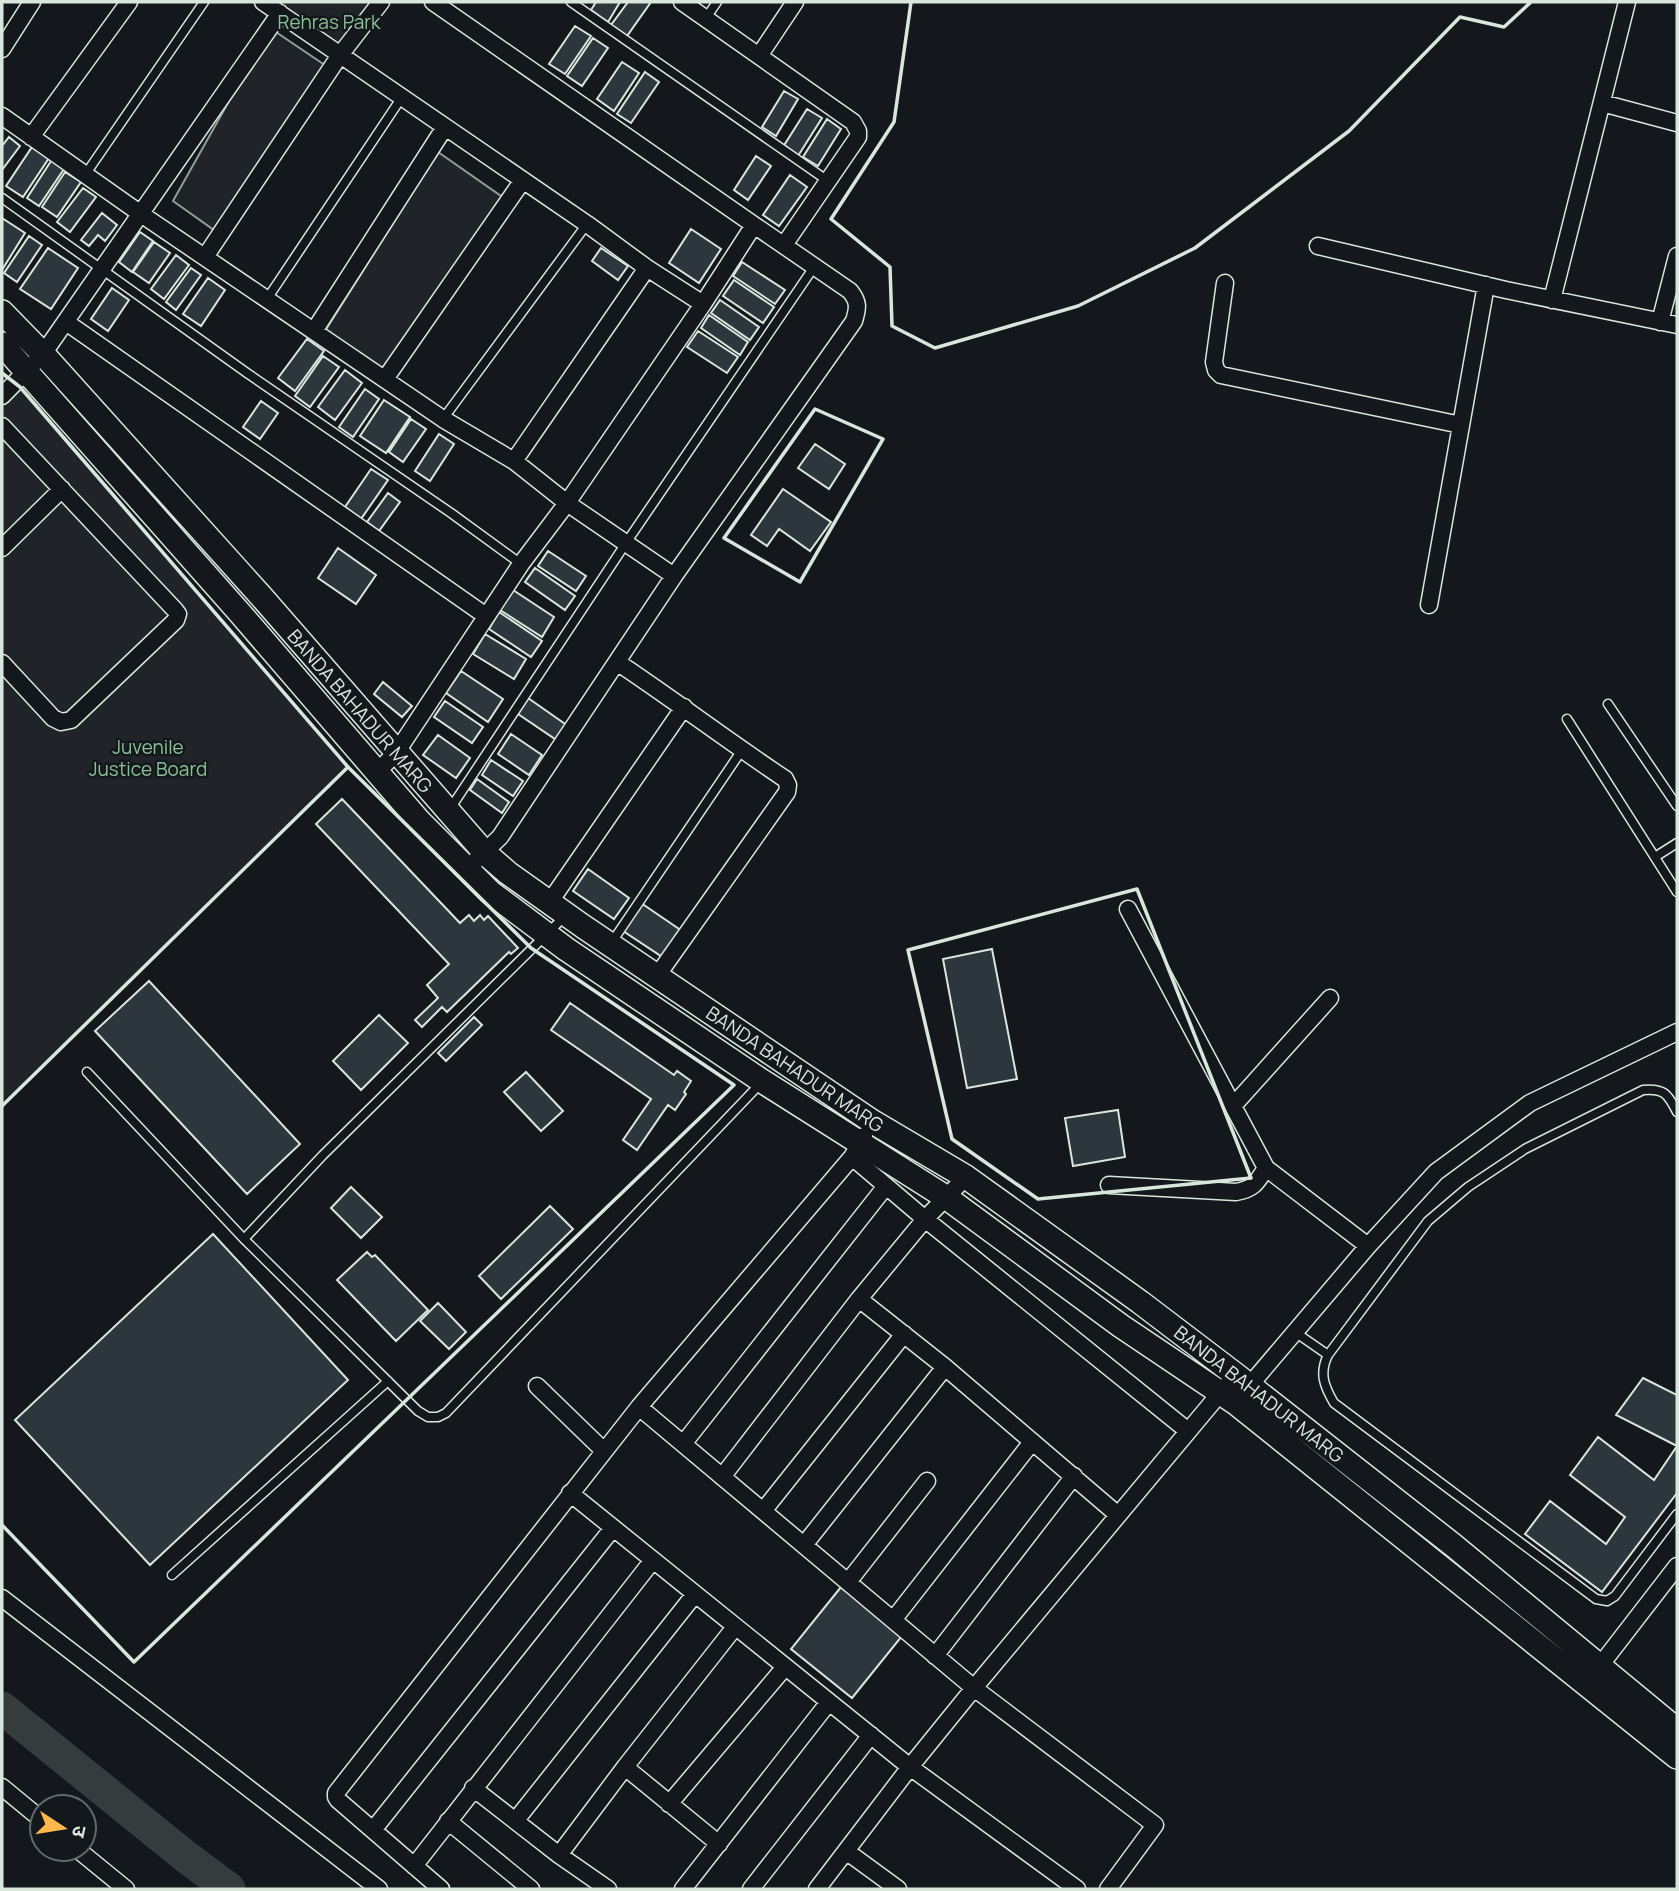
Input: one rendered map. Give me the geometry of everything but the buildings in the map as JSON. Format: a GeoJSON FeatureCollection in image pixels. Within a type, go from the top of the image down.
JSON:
{"type":"FeatureCollection","features":[{"type":"Feature","properties":{"kind":"street"},"geometry":{"type":"LineString","coordinates":[[2,49],[32,2]]}},
{"type":"Feature","properties":{"kind":"street"},"geometry":{"type":"LineString","coordinates":[[31,137],[129,2]]}},
{"type":"Feature","properties":{"kind":"street"},"geometry":{"type":"LineString","coordinates":[[263,2],[703,304]]}},
{"type":"Feature","properties":{"kind":"street"},"geometry":{"type":"LineString","coordinates":[[205,257],[340,55],[381,2]]}},
{"type":"Feature","properties":{"kind":"street"},"geometry":{"type":"LineString","coordinates":[[433,2],[850,291],[857,300],[858,309],[854,321],[674,576],[500,837],[467,869]]}},
{"type":"Feature","properties":{"kind":"street"},"geometry":{"type":"LineString","coordinates":[[682,2],[857,127],[858,137],[783,245]]}},
{"type":"Feature","properties":{"kind":"street"},"geometry":{"type":"LineString","coordinates":[[759,56],[795,2]]}},
{"type":"Feature","properties":{"kind":"street"},"geometry":{"type":"LineString","coordinates":[[1552,300],[1627,2]]}},
{"type":"Feature","properties":{"kind":"street"},"geometry":{"type":"LineString","coordinates":[[2,396],[43,354],[280,13]]}},
{"type":"Feature","properties":{"kind":"street"},"geometry":{"type":"LineString","coordinates":[[1602,103],[1677,123]]}},
{"type":"Feature","properties":{"kind":"street"},"geometry":{"type":"LineString","coordinates":[[2,116],[443,419],[514,461],[567,503],[674,576]]}},
{"type":"Feature","properties":{"kind":"street"},"geometry":{"type":"LineString","coordinates":[[314,331],[445,127]]}},
{"type":"Feature","properties":{"kind":"street"},"geometry":{"type":"LineString","coordinates":[[385,379],[523,180]]}},
{"type":"Feature","properties":{"kind":"street"},"geometry":{"type":"LineString","coordinates":[[377,772],[397,753],[521,564],[567,503],[754,225]]}},
{"type":"Feature","properties":{"kind":"street"},"geometry":{"type":"LineString","coordinates":[[1318,246],[1552,300],[1677,325]]}},
{"type":"Feature","properties":{"kind":"street"},"geometry":{"type":"LineString","coordinates":[[1660,322],[1677,256]]}},
{"type":"Feature","properties":{"kind":"street"},"geometry":{"type":"LineString","coordinates":[[514,461],[647,268]]}},
{"type":"Feature","properties":{"kind":"street"},"geometry":{"type":"LineString","coordinates":[[1225,283],[1214,362],[1221,375],[1461,425]]}},
{"type":"Feature","properties":{"kind":"street"},"geometry":{"type":"LineString","coordinates":[[1429,605],[1486,285]]}},
{"type":"Feature","properties":{"kind":"street","name":"BANDA BAHADUR MARG"},"geometry":{"type":"LineString","coordinates":[[2,312],[260,594],[485,853],[508,873],[873,1122],[966,1177],[1140,1302],[1235,1389],[1677,1757]]}},
{"type":"Feature","properties":{"kind":"street"},"geometry":{"type":"LineString","coordinates":[[66,321],[486,616]]}},
{"type":"Feature","properties":{"kind":"street","name":"BANDA BAHADUR MARG"},"geometry":{"type":"LineString","coordinates":[[2,344],[420,822],[490,892],[557,942],[762,1082],[856,1150],[947,1198],[1121,1326],[1235,1389],[1453,1545],[1677,1731]]}},
{"type":"Feature","properties":{"kind":"street"},"geometry":{"type":"LineString","coordinates":[[2,426],[178,614],[176,620],[71,720],[61,722],[53,718],[2,663]]}},
{"type":"Feature","properties":{"kind":"street"},"geometry":{"type":"LineString","coordinates":[[2,548],[62,489]]}},
{"type":"Feature","properties":{"kind":"street"},"geometry":{"type":"LineString","coordinates":[[617,662],[785,779],[788,785],[787,792],[657,976]]}},
{"type":"Feature","properties":{"kind":"street"},"geometry":{"type":"LineString","coordinates":[[557,942],[567,915],[684,707]]}},
{"type":"Feature","properties":{"kind":"street"},"geometry":{"type":"LineString","coordinates":[[1128,909],[1266,1168],[1368,1246]]}},
{"type":"Feature","properties":{"kind":"street"},"geometry":{"type":"LineString","coordinates":[[1233,1106],[1330,998]]}},
{"type":"Feature","properties":{"kind":"street"},"geometry":{"type":"LineString","coordinates":[[817,1889],[910,1767],[1188,1431],[1295,1332],[1436,1172],[1530,1103],[1675,1038]]}},
{"type":"Feature","properties":{"kind":"street"},"geometry":{"type":"LineString","coordinates":[[441,1889],[338,1800],[336,1797],[339,1788],[570,1493],[856,1150],[873,1122]]}},
{"type":"Feature","properties":{"kind":"street"},"geometry":{"type":"LineString","coordinates":[[856,1150],[886,1186],[1188,1431]]}},
{"type":"Feature","properties":{"kind":"street"},"geometry":{"type":"LineString","coordinates":[[1109,1185],[1236,1192],[1255,1185],[1266,1168]]}},
{"type":"Feature","properties":{"kind":"street"},"geometry":{"type":"LineString","coordinates":[[722,1477],[859,1299],[925,1219],[966,1177]]}},
{"type":"Feature","properties":{"kind":"street"},"geometry":{"type":"LineString","coordinates":[[683,1444],[886,1186]]}},
{"type":"Feature","properties":{"kind":"street"},"geometry":{"type":"LineString","coordinates":[[859,1299],[944,1367],[1118,1515]]}},
{"type":"Feature","properties":{"kind":"street"},"geometry":{"type":"LineString","coordinates":[[763,1511],[904,1334]]}},
{"type":"Feature","properties":{"kind":"street"},"geometry":{"type":"LineString","coordinates":[[804,1545],[944,1367]]}},
{"type":"Feature","properties":{"kind":"street"},"geometry":{"type":"LineString","coordinates":[[537,1386],[604,1451]]}},
{"type":"Feature","properties":{"kind":"street"},"geometry":{"type":"LineString","coordinates":[[639,1407],[974,1688],[1155,1825],[1108,1889]]}},
{"type":"Feature","properties":{"kind":"street"},"geometry":{"type":"LineString","coordinates":[[893,1620],[1032,1442]]}},
{"type":"Feature","properties":{"kind":"street"},"geometry":{"type":"LineString","coordinates":[[935,1656],[1074,1476]]}},
{"type":"Feature","properties":{"kind":"street"},"geometry":{"type":"LineString","coordinates":[[848,1583],[927,1481]]}},
{"type":"Feature","properties":{"kind":"street"},"geometry":{"type":"LineString","coordinates":[[570,1493],[910,1767],[1077,1889]]}},
{"type":"Feature","properties":{"kind":"street"},"geometry":{"type":"LineString","coordinates":[[373,1830],[613,1528]]}},
{"type":"Feature","properties":{"kind":"street"},"geometry":{"type":"LineString","coordinates":[[414,1866],[653,1560]]}},
{"type":"Feature","properties":{"kind":"street"},"geometry":{"type":"LineString","coordinates":[[1599,1667],[1677,1566]]}},
{"type":"Feature","properties":{"kind":"street"},"geometry":{"type":"LineString","coordinates":[[516,1820],[695,1594]]}},
{"type":"Feature","properties":{"kind":"street"},"geometry":{"type":"LineString","coordinates":[[2,1598],[379,1889]]}},
{"type":"Feature","properties":{"kind":"street"},"geometry":{"type":"LineString","coordinates":[[559,1855],[735,1627]]}},
{"type":"Feature","properties":{"kind":"street"},"geometry":{"type":"LineString","coordinates":[[669,1804],[785,1667]]}},
{"type":"Feature","properties":{"kind":"street"},"geometry":{"type":"LineString","coordinates":[[683,1889],[829,1702]]}},
{"type":"Feature","properties":{"kind":"street"},"geometry":{"type":"LineString","coordinates":[[751,1889],[871,1735]]}},
{"type":"Feature","properties":{"kind":"street"},"geometry":{"type":"LineString","coordinates":[[625,1767],[719,1844]]}},
{"type":"Feature","properties":{"kind":"street"},"geometry":{"type":"LineString","coordinates":[[2,1787],[28,1808]]}},
{"type":"Feature","properties":{"kind":"street"},"geometry":{"type":"LineString","coordinates":[[473,1788],[559,1855],[608,1889]]}},
{"type":"Feature","properties":{"kind":"street"},"geometry":{"type":"LineString","coordinates":[[448,1821],[531,1889]]}},
{"type":"Feature","properties":{"kind":"street"},"geometry":{"type":"LineString","coordinates":[[846,1851],[898,1889]]}},
{"type":"Feature","properties":{"kind":"street"},"geometry":{"type":"LineString","coordinates":[[94,1863],[125,1889]]}},
{"type":"Feature","properties":{"kind":"lane"},"geometry":{"type":"LineString","coordinates":[[85,175],[204,2]]}},
{"type":"Feature","properties":{"kind":"lane"},"geometry":{"type":"LineString","coordinates":[[570,2],[828,181]]}},
{"type":"Feature","properties":{"kind":"lane"},"geometry":{"type":"LineString","coordinates":[[706,19],[717,2]]}},
{"type":"Feature","properties":{"kind":"lane"},"geometry":{"type":"LineString","coordinates":[[267,299],[402,97]]}},
{"type":"Feature","properties":{"kind":"lane"},"geometry":{"type":"LineString","coordinates":[[2,198],[521,564]]}},
{"type":"Feature","properties":{"kind":"lane"},"geometry":{"type":"LineString","coordinates":[[443,419],[587,224]]}},
{"type":"Feature","properties":{"kind":"lane"},"geometry":{"type":"LineString","coordinates":[[448,811],[814,267]]}},
{"type":"Feature","properties":{"kind":"lane"},"geometry":{"type":"LineString","coordinates":[[1608,704],[1677,806]]}},
{"type":"Feature","properties":{"kind":"lane"},"geometry":{"type":"LineString","coordinates":[[1567,719],[1677,892]]}},
{"type":"Feature","properties":{"kind":"lane"},"geometry":{"type":"LineString","coordinates":[[610,945],[742,750]]}},
{"type":"Feature","properties":{"kind":"lane"},"geometry":{"type":"LineString","coordinates":[[1655,857],[1677,842]]}},
{"type":"Feature","properties":{"kind":"lane"},"geometry":{"type":"LineString","coordinates":[[244,1238],[323,1154],[557,942]]}},
{"type":"Feature","properties":{"kind":"lane"},"geometry":{"type":"LineString","coordinates":[[87,1072],[244,1238],[418,1411],[428,1417],[438,1417],[446,1413],[762,1082]]}},
{"type":"Feature","properties":{"kind":"lane"},"geometry":{"type":"LineString","coordinates":[[1677,1112],[1667,1094],[1655,1089],[1643,1090],[1525,1149],[1468,1187],[1428,1221],[1323,1365],[1325,1389],[1334,1403],[1596,1599],[1607,1601],[1615,1596],[1677,1514]]}},
{"type":"Feature","properties":{"kind":"lane"},"geometry":{"type":"LineString","coordinates":[[1295,1332],[1328,1355]]}},
{"type":"Feature","properties":{"kind":"lane"},"geometry":{"type":"LineString","coordinates":[[172,1575],[388,1381]]}},
{"type":"Feature","properties":{"kind":"green space","name":"Rehras Park"},"geometry":{"type":"Polygon","coordinates":[[[263,2],[373,2],[335,51],[263,2]]]}},
{"type":"Feature","properties":{"kind":"green space"},"geometry":{"type":"Polygon","coordinates":[[[270,28],[335,72],[221,235],[173,201],[270,28]]]}},
{"type":"Feature","properties":{"kind":"green space"},"geometry":{"type":"Polygon","coordinates":[[[438,152],[511,203],[385,379],[322,336],[438,152]]]}},
{"type":"Feature","properties":{"kind":"green space","name":"Juvenile Justice Board"},"geometry":{"type":"Polygon","coordinates":[[[2,373],[20,387],[348,767],[2,1106],[2,373]]]}},
{"type":"Feature","properties":{"kind":"waterway"},"geometry":{"type":"LineString","coordinates":[[2,1708],[229,1889]]}},
{"type":"Feature","properties":{"kind":"wall"},"geometry":{"type":"LineString","coordinates":[[911,2],[894,122],[831,219],[890,267],[892,326],[935,348],[1078,306],[1195,248],[1349,131],[1460,17],[1504,27],[1531,2]]}},
{"type":"Feature","properties":{"kind":"wall"},"geometry":{"type":"LineString","coordinates":[[2,373],[20,387],[347,768]]}},
{"type":"Feature","properties":{"kind":"wall"},"geometry":{"type":"LineString","coordinates":[[815,409],[883,439],[800,582],[724,538],[815,409]]}},
{"type":"Feature","properties":{"kind":"wall"},"geometry":{"type":"LineString","coordinates":[[2,1106],[348,767],[531,948],[734,1085],[134,1662],[2,1525]]}},
{"type":"Feature","properties":{"kind":"wall"},"geometry":{"type":"LineString","coordinates":[[1137,889],[1251,1178],[1038,1199],[952,1139],[908,950],[1137,889]]}}]}
